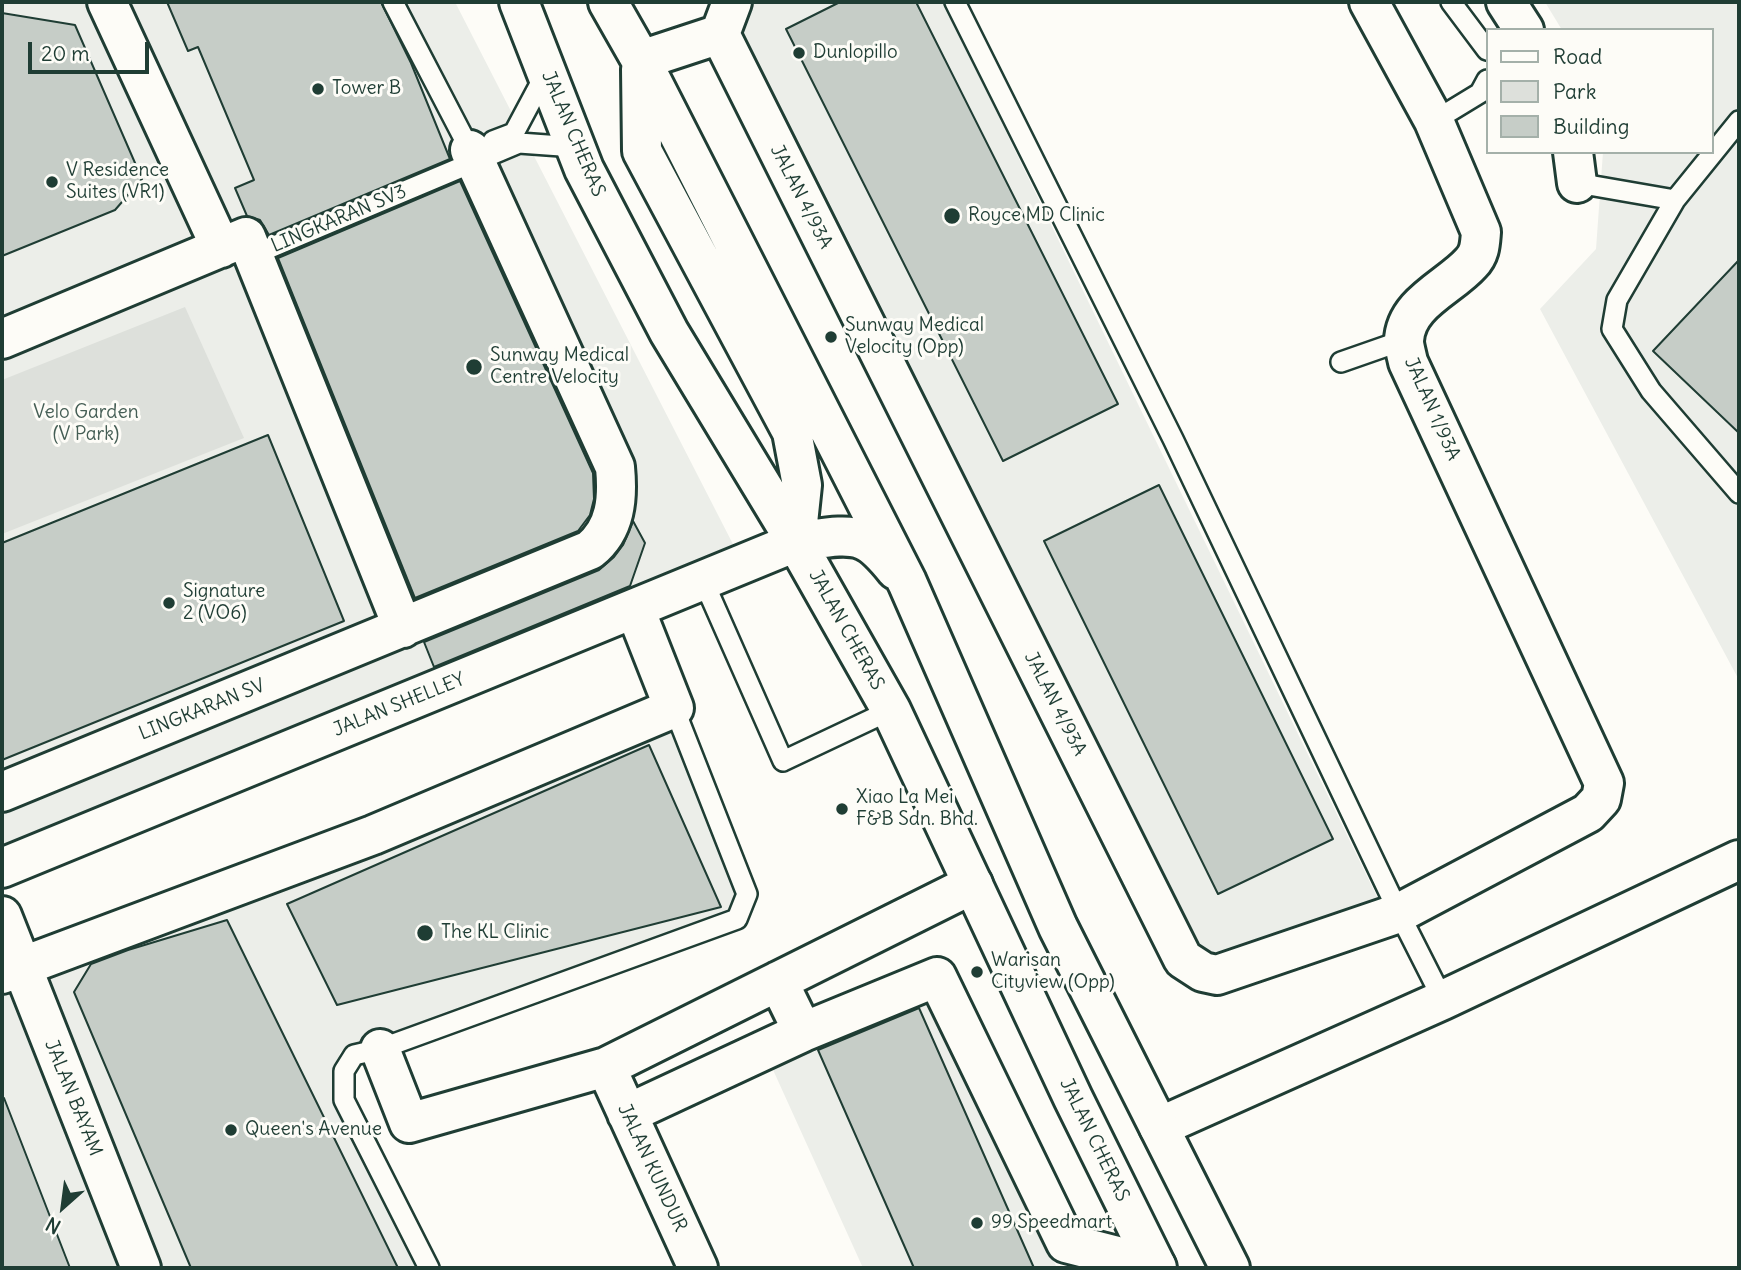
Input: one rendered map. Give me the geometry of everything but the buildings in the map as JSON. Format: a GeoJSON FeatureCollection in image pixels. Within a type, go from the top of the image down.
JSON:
{"type":"FeatureCollection","features":[{"type":"Feature","properties":{"kind":"street"},"geometry":{"type":"LineString","coordinates":[[107,2],[237,252],[402,628]]}},
{"type":"Feature","properties":{"kind":"street","name":"JALAN CHERAS"},"geometry":{"type":"LineString","coordinates":[[519,2],[584,169],[669,332],[796,542],[891,710],[1073,1098],[1156,1267]]}},
{"type":"Feature","properties":{"kind":"street"},"geometry":{"type":"LineString","coordinates":[[608,2],[641,60],[907,582],[1058,927],[1230,1268]]}},
{"type":"Feature","properties":{"kind":"street","name":"JALAN 1/93A"},"geometry":{"type":"LineString","coordinates":[[1369,2],[1434,121],[1481,232],[1480,250],[1472,263],[1412,316],[1404,340],[1408,362],[1604,783],[1601,799]]}},
{"type":"Feature","properties":{"kind":"street"},"geometry":{"type":"LineString","coordinates":[[1506,2],[1523,28]]}},
{"type":"Feature","properties":{"kind":"street","name":"JALAN 4/93A"},"geometry":{"type":"LineString","coordinates":[[641,60],[726,18],[1183,959],[1203,972],[1217,975],[1399,913],[1588,813],[1601,799]]}},
{"type":"Feature","properties":{"kind":"street"},"geometry":{"type":"LineString","coordinates":[[641,60],[642,151],[792,432],[802,485],[796,542]]}},
{"type":"Feature","properties":{"kind":"street","name":"LINGKARAN SV"},"geometry":{"type":"LineString","coordinates":[[2,792],[590,550],[605,534],[615,506],[615,467],[468,155]]}},
{"type":"Feature","properties":{"kind":"street","name":"LINGKARAN SV3"},"geometry":{"type":"LineString","coordinates":[[2,339],[237,252]]}},
{"type":"Feature","properties":{"kind":"street","name":"JALAN SHELLEY"},"geometry":{"type":"LineString","coordinates":[[2,868],[796,542],[842,538],[863,540],[880,552],[907,582]]}},
{"type":"Feature","properties":{"kind":"street"},"geometry":{"type":"LineString","coordinates":[[12,970],[373,835],[674,708],[635,608]]}},
{"type":"Feature","properties":{"kind":"street"},"geometry":{"type":"LineString","coordinates":[[1159,1127],[1443,1000],[1739,860]]}},
{"type":"Feature","properties":{"kind":"street"},"geometry":{"type":"LineString","coordinates":[[380,1049],[409,1123],[606,1067],[973,884]]}},
{"type":"Feature","properties":{"kind":"street","name":"JALAN BAYAM"},"geometry":{"type":"LineString","coordinates":[[2,916],[12,970],[141,1268]]}},
{"type":"Feature","properties":{"kind":"street"},"geometry":{"type":"LineString","coordinates":[[627,1114],[803,1032],[937,977],[1066,1243],[1156,1267]]}},
{"type":"Feature","properties":{"kind":"street"},"geometry":{"type":"LineString","coordinates":[[778,981],[803,1032]]}},
{"type":"Feature","properties":{"kind":"street","name":"JALAN KUNDUR"},"geometry":{"type":"LineString","coordinates":[[606,1067],[698,1268]]}},
{"type":"Feature","properties":{"kind":"lane"},"geometry":{"type":"LineString","coordinates":[[393,2],[468,155]]}},
{"type":"Feature","properties":{"kind":"lane"},"geometry":{"type":"LineString","coordinates":[[955,2],[1167,426],[1443,1000]]}},
{"type":"Feature","properties":{"kind":"lane"},"geometry":{"type":"LineString","coordinates":[[1451,2],[1486,49]]}},
{"type":"Feature","properties":{"kind":"lane","name":"LINGKARAN SV3"},"geometry":{"type":"LineString","coordinates":[[237,252],[468,155],[513,133],[546,73]]}},
{"type":"Feature","properties":{"kind":"lane"},"geometry":{"type":"LineString","coordinates":[[1434,121],[1480,93],[1486,82]]}},
{"type":"Feature","properties":{"kind":"lane"},"geometry":{"type":"LineString","coordinates":[[1713,153],[1739,121]]}},
{"type":"Feature","properties":{"kind":"lane","name":"LINGKARAN SV3"},"geometry":{"type":"LineString","coordinates":[[468,155],[519,143],[575,147]]}},
{"type":"Feature","properties":{"kind":"lane"},"geometry":{"type":"LineString","coordinates":[[1712,154],[1675,200],[1617,300],[1612,329],[1651,391],[1739,493]]}},
{"type":"Feature","properties":{"kind":"lane"},"geometry":{"type":"LineString","coordinates":[[1575,168],[1675,200]]}},
{"type":"Feature","properties":{"kind":"lane"},"geometry":{"type":"LineString","coordinates":[[1341,362],[1404,340]]}},
{"type":"Feature","properties":{"kind":"lane"},"geometry":{"type":"LineString","coordinates":[[703,580],[783,761],[891,710]]}},
{"type":"Feature","properties":{"kind":"lane"},"geometry":{"type":"LineString","coordinates":[[429,1268],[344,1100],[344,1071],[354,1055],[380,1049],[737,919],[747,894],[674,708]]}},
{"type":"Feature","properties":{"kind":"shaded area"},"geometry":{"type":"Polygon","coordinates":[[[2,2],[455,2],[737,552],[2,847],[2,2]]]}},
{"type":"Feature","properties":{"kind":"shaded area"},"geometry":{"type":"Polygon","coordinates":[[[722,2],[943,2],[1380,903],[1217,960],[1200,954],[722,2]]]}},
{"type":"Feature","properties":{"kind":"shaded area"},"geometry":{"type":"Polygon","coordinates":[[[1545,2],[1739,2],[1739,680],[1540,309],[1596,249],[1603,154],[1713,154],[1713,28],[1561,28],[1545,2]]]}},
{"type":"Feature","properties":{"kind":"shaded area"},"geometry":{"type":"Polygon","coordinates":[[[670,727],[737,895],[728,911],[340,1052],[332,1101],[417,1268],[157,1268],[42,975],[670,727]]]}},
{"type":"Feature","properties":{"kind":"shaded area"},"geometry":{"type":"Polygon","coordinates":[[[915,970],[1057,1268],[863,1268],[759,1039],[915,970]]]}},
{"type":"Feature","properties":{"kind":"shaded area"},"geometry":{"type":"Polygon","coordinates":[[[12,983],[125,1268],[2,1268],[2,988],[12,983]]]}},
{"type":"Feature","properties":{"kind":"green space","name":"Velo Garden (V Park)"},"geometry":{"type":"Polygon","coordinates":[[[185,307],[244,438],[2,534],[2,380],[185,307]]]}},
{"type":"Feature","properties":{"kind":"place","name":"Dunlopillo"},"geometry":{"type":"Point","coordinates":[799,53]}},
{"type":"Feature","properties":{"kind":"place","name":"Tower B"},"geometry":{"type":"Point","coordinates":[318,89]}},
{"type":"Feature","properties":{"kind":"place","name":"V Residence Suites (VR1)"},"geometry":{"type":"Point","coordinates":[52,182]}},
{"type":"Feature","properties":{"kind":"place","name":"Royce MD Clinic"},"geometry":{"type":"Point","coordinates":[952,216]}},
{"type":"Feature","properties":{"kind":"place","name":"Sunway Medical Velocity (Opp)"},"geometry":{"type":"Point","coordinates":[831,337]}},
{"type":"Feature","properties":{"kind":"place","name":"Sunway Medical Centre Velocity"},"geometry":{"type":"Point","coordinates":[474,367]}},
{"type":"Feature","properties":{"kind":"place","name":"Signature 2 (VO6)"},"geometry":{"type":"Point","coordinates":[169,603]}},
{"type":"Feature","properties":{"kind":"place","name":"Xiao La Mei F&B Sdn. Bhd."},"geometry":{"type":"Point","coordinates":[842,809]}},
{"type":"Feature","properties":{"kind":"place","name":"The KL Clinic"},"geometry":{"type":"Point","coordinates":[425,933]}},
{"type":"Feature","properties":{"kind":"place","name":"Warisan Cityview (Opp)"},"geometry":{"type":"Point","coordinates":[977,972]}},
{"type":"Feature","properties":{"kind":"place","name":"Queen's Avenue"},"geometry":{"type":"Point","coordinates":[231,1130]}},
{"type":"Feature","properties":{"kind":"place","name":"99 Speedmart"},"geometry":{"type":"Point","coordinates":[977,1223]}}]}
